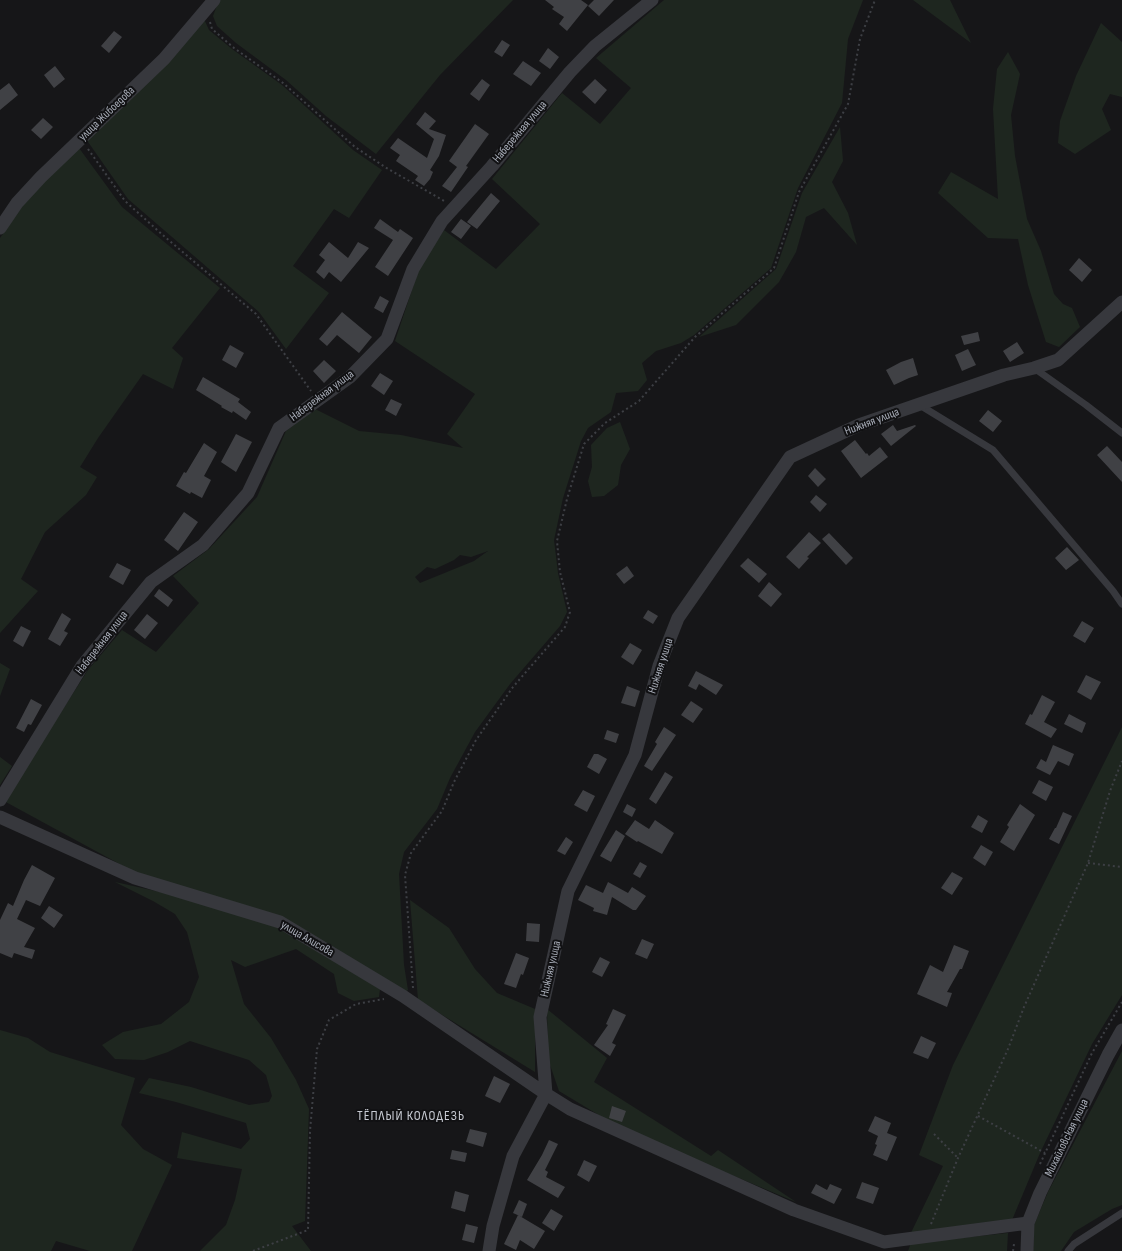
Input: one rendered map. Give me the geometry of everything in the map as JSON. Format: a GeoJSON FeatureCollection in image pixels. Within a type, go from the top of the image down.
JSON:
{"type":"FeatureCollection","features":[{"type":"Feature","properties":{"kind":"street","name":"Набережная улица"},"geometry":{"type":"LineString","coordinates":[[0,800],[82,666],[151,582],[204,545],[248,493],[279,428],[350,377],[387,339],[413,269],[442,221],[492,166],[570,72],[595,46],[652,0]]}},
{"type":"Feature","properties":{"kind":"street","name":"улица Жибоедова"},"geometry":{"type":"LineString","coordinates":[[0,228],[17,203],[41,176],[164,59],[210,5]]}},
{"type":"Feature","properties":{"kind":"street","name":"Нижняя улица"},"geometry":{"type":"LineString","coordinates":[[546,1094],[540,1018],[568,891],[635,755],[659,666],[678,618],[790,457],[859,425],[1004,375],[1034,368],[1058,360],[1122,302]]}},
{"type":"Feature","properties":{"kind":"street","name":"улица Алисова"},"geometry":{"type":"LineString","coordinates":[[0,817],[134,878],[280,922],[408,1000],[546,1094],[570,1108],[794,1210],[884,1242],[1028,1222]]}},
{"type":"Feature","properties":{"kind":"street","name":"Михайловская улица"},"geometry":{"type":"LineString","coordinates":[[1027,1251],[1028,1222],[1040,1193],[1108,1055],[1122,1030]]}},
{"type":"Feature","properties":{"kind":"street"},"geometry":{"type":"LineString","coordinates":[[489,1251],[493,1226],[513,1156],[546,1094]]}},
{"type":"Feature","properties":{"kind":"lane"},"geometry":{"type":"LineString","coordinates":[[1034,368],[1122,433]]}},
{"type":"Feature","properties":{"kind":"lane"},"geometry":{"type":"LineString","coordinates":[[918,404],[993,450],[1113,591],[1122,604]]}},
{"type":"Feature","properties":{"kind":"lane"},"geometry":{"type":"LineString","coordinates":[[1068,1251],[1074,1244],[1122,1213]]}},
{"type":"Feature","properties":{"kind":"path"},"geometry":{"type":"LineString","coordinates":[[253,1251],[308,1230],[310,1131],[317,1049],[329,1020],[356,1004],[408,1000],[405,875],[411,853],[442,811],[454,782],[476,740],[513,688],[565,627],[570,612],[560,572],[557,541],[567,499],[584,444],[605,423],[639,401],[695,337],[774,268],[799,192],[848,104],[860,40],[875,0]]}},
{"type":"Feature","properties":{"kind":"path"},"geometry":{"type":"LineString","coordinates":[[210,5],[212,29],[234,48],[283,83],[355,147],[385,167],[454,207]]}},
{"type":"Feature","properties":{"kind":"path"},"geometry":{"type":"LineString","coordinates":[[80,139],[125,201],[256,314],[318,400]]}},
{"type":"Feature","properties":{"kind":"path"},"geometry":{"type":"LineString","coordinates":[[926,1236],[958,1158],[1008,1049],[1024,1007],[1088,863],[1110,791],[1122,761]]}},
{"type":"Feature","properties":{"kind":"path"},"geometry":{"type":"LineString","coordinates":[[1088,863],[1122,867]]}},
{"type":"Feature","properties":{"kind":"path"},"geometry":{"type":"LineString","coordinates":[[978,1116],[1057,1159]]}},
{"type":"Feature","properties":{"kind":"path"},"geometry":{"type":"LineString","coordinates":[[934,1134],[958,1158]]}},
{"type":"Feature","properties":{"kind":"shaded area"},"geometry":{"type":"Polygon","coordinates":[[[219,0],[513,0],[440,75],[376,154],[326,116],[286,80],[236,43],[217,26],[213,16],[219,0]]]}},
{"type":"Feature","properties":{"kind":"shaded area"},"geometry":{"type":"Polygon","coordinates":[[[664,0],[863,0],[848,39],[842,103],[798,188],[771,268],[694,335],[681,343],[656,351],[642,363],[647,380],[638,391],[616,393],[611,412],[588,428],[581,441],[563,498],[554,540],[558,573],[567,612],[560,626],[510,684],[475,732],[450,778],[437,809],[404,852],[399,874],[404,965],[408,990],[405,992],[284,919],[138,874],[4,801],[88,670],[122,630],[156,652],[199,603],[173,576],[209,549],[257,497],[286,431],[315,409],[359,431],[401,435],[463,448],[447,434],[475,394],[395,341],[419,269],[444,230],[496,269],[540,224],[492,179],[562,93],[600,124],[631,88],[596,58],[664,0]],[[488,551],[471,557],[460,555],[454,560],[435,569],[427,567],[415,577],[420,583],[474,561],[488,551]]]}},
{"type":"Feature","properties":{"kind":"shaded area"},"geometry":{"type":"Polygon","coordinates":[[[913,0],[950,0],[971,43],[913,0]]]}},
{"type":"Feature","properties":{"kind":"shaded area"},"geometry":{"type":"Polygon","coordinates":[[[204,19],[209,30],[232,49],[282,85],[353,150],[382,170],[349,218],[334,209],[293,266],[329,293],[286,349],[259,312],[128,199],[86,139],[204,19]]]}},
{"type":"Feature","properties":{"kind":"shaded area"},"geometry":{"type":"Polygon","coordinates":[[[1101,23],[1122,42],[1122,97],[1110,94],[1102,109],[1111,130],[1075,154],[1058,143],[1060,121],[1076,76],[1101,23]]]}},
{"type":"Feature","properties":{"kind":"shaded area"},"geometry":{"type":"Polygon","coordinates":[[[1008,52],[1020,74],[1011,115],[1015,156],[1027,219],[1041,251],[1054,294],[1063,304],[1072,308],[1080,327],[1059,347],[1046,342],[1028,285],[1018,239],[988,238],[938,193],[951,172],[998,199],[993,109],[997,69],[1008,52]]]}},
{"type":"Feature","properties":{"kind":"shaded area"},"geometry":{"type":"Polygon","coordinates":[[[840,127],[843,161],[832,182],[848,213],[857,245],[824,208],[806,217],[796,252],[779,282],[736,325],[699,337],[776,269],[802,193],[840,127]]]}},
{"type":"Feature","properties":{"kind":"shaded area"},"geometry":{"type":"Polygon","coordinates":[[[79,148],[122,207],[220,288],[172,348],[183,358],[173,389],[143,374],[98,438],[80,467],[97,477],[86,495],[45,532],[21,579],[38,591],[0,633],[0,238],[21,208],[46,179],[79,148]]]}},
{"type":"Feature","properties":{"kind":"shaded area"},"geometry":{"type":"Polygon","coordinates":[[[620,422],[630,449],[621,465],[618,485],[604,496],[592,497],[588,481],[592,467],[591,445],[607,428],[620,422]]]}},
{"type":"Feature","properties":{"kind":"shaded area"},"geometry":{"type":"Polygon","coordinates":[[[0,663],[10,669],[0,696],[0,663]]]}},
{"type":"Feature","properties":{"kind":"shaded area"},"geometry":{"type":"Polygon","coordinates":[[[1122,727],[1122,995],[1092,1044],[1040,1153],[1012,1220],[910,1235],[943,1166],[919,1155],[953,1065],[1122,727]]]}},
{"type":"Feature","properties":{"kind":"shaded area"},"geometry":{"type":"Polygon","coordinates":[[[0,757],[12,766],[0,785],[0,757]]]}},
{"type":"Feature","properties":{"kind":"shaded area"},"geometry":{"type":"Polygon","coordinates":[[[115,882],[192,899],[282,926],[380,989],[379,997],[354,1001],[338,993],[334,974],[296,949],[245,967],[231,960],[244,1004],[271,1038],[296,1080],[309,1109],[305,1221],[292,1226],[311,1251],[200,1251],[226,1225],[235,1200],[242,1169],[177,1158],[182,1132],[241,1149],[250,1139],[246,1123],[176,1102],[139,1093],[149,1078],[191,1087],[249,1105],[269,1102],[272,1096],[266,1075],[249,1060],[190,1041],[168,1052],[144,1060],[115,1059],[102,1045],[123,1032],[161,1024],[189,1002],[199,977],[187,932],[175,914],[115,882]]]}},
{"type":"Feature","properties":{"kind":"shaded area"},"geometry":{"type":"Polygon","coordinates":[[[410,900],[449,928],[475,969],[497,993],[535,1009],[535,1072],[418,1000],[410,900]]]}},
{"type":"Feature","properties":{"kind":"shaded area"},"geometry":{"type":"Polygon","coordinates":[[[547,1009],[607,1058],[594,1082],[711,1156],[718,1150],[796,1202],[622,1129],[559,1091],[548,1059],[547,1009]]]}},
{"type":"Feature","properties":{"kind":"shaded area"},"geometry":{"type":"Polygon","coordinates":[[[0,1030],[28,1038],[50,1052],[135,1078],[121,1125],[143,1149],[172,1165],[132,1251],[90,1251],[56,1241],[51,1251],[0,1251],[0,1030]]]}},
{"type":"Feature","properties":{"kind":"shaded area"},"geometry":{"type":"Polygon","coordinates":[[[1122,1051],[1122,1205],[1112,1209],[1074,1232],[1061,1251],[1033,1251],[1034,1225],[1048,1192],[1122,1051]]]}},
{"type":"Feature","properties":{"kind":"shaded area"},"geometry":{"type":"Polygon","coordinates":[[[1008,1233],[1007,1251],[908,1251],[911,1243],[1008,1233]]]}},
{"type":"Feature","properties":{"kind":"building"},"geometry":{"type":"Polygon","coordinates":[[[545,0],[581,0],[588,5],[567,31],[559,24],[564,17],[552,9],[554,7],[545,0]]]}},
{"type":"Feature","properties":{"kind":"building"},"geometry":{"type":"Polygon","coordinates":[[[594,0],[614,0],[599,16],[588,6],[594,0]]]}},
{"type":"Feature","properties":{"kind":"building"},"geometry":{"type":"Polygon","coordinates":[[[114,31],[122,37],[109,53],[101,46],[114,31]]]}},
{"type":"Feature","properties":{"kind":"building"},"geometry":{"type":"Polygon","coordinates":[[[502,40],[510,45],[502,57],[494,52],[502,40]]]}},
{"type":"Feature","properties":{"kind":"building"},"geometry":{"type":"Polygon","coordinates":[[[548,48],[559,57],[550,69],[539,61],[548,48]]]}},
{"type":"Feature","properties":{"kind":"building"},"geometry":{"type":"Polygon","coordinates":[[[523,61],[541,73],[531,86],[513,74],[523,61]]]}},
{"type":"Feature","properties":{"kind":"building"},"geometry":{"type":"Polygon","coordinates":[[[55,66],[65,79],[54,88],[44,75],[55,66]]]}},
{"type":"Feature","properties":{"kind":"building"},"geometry":{"type":"Polygon","coordinates":[[[482,79],[490,85],[479,101],[470,94],[482,79]]]}},
{"type":"Feature","properties":{"kind":"building"},"geometry":{"type":"Polygon","coordinates":[[[595,79],[607,90],[595,104],[582,92],[595,79]]]}},
{"type":"Feature","properties":{"kind":"building"},"geometry":{"type":"Polygon","coordinates":[[[9,83],[18,95],[0,110],[0,90],[9,83]]]}},
{"type":"Feature","properties":{"kind":"building"},"geometry":{"type":"Polygon","coordinates":[[[425,112],[436,121],[429,129],[446,135],[439,156],[430,170],[433,172],[430,179],[424,186],[415,180],[418,176],[396,161],[400,155],[390,148],[398,138],[427,158],[434,139],[416,124],[425,112]]]}},
{"type":"Feature","properties":{"kind":"building"},"geometry":{"type":"Polygon","coordinates":[[[43,118],[53,127],[41,139],[31,130],[43,118]]]}},
{"type":"Feature","properties":{"kind":"building"},"geometry":{"type":"Polygon","coordinates":[[[475,124],[489,134],[466,166],[468,167],[451,192],[442,186],[457,167],[449,161],[475,124]]]}},
{"type":"Feature","properties":{"kind":"building"},"geometry":{"type":"Polygon","coordinates":[[[491,193],[500,201],[477,229],[467,222],[491,193]]]}},
{"type":"Feature","properties":{"kind":"building"},"geometry":{"type":"Polygon","coordinates":[[[380,219],[398,232],[400,229],[413,238],[388,276],[375,267],[393,240],[374,228],[380,219]]]}},
{"type":"Feature","properties":{"kind":"building"},"geometry":{"type":"Polygon","coordinates":[[[461,219],[471,226],[461,239],[451,232],[461,219]]]}},
{"type":"Feature","properties":{"kind":"building"},"geometry":{"type":"Polygon","coordinates":[[[329,242],[348,258],[358,242],[369,248],[341,282],[329,272],[324,279],[316,272],[325,260],[319,255],[329,242]]]}},
{"type":"Feature","properties":{"kind":"building"},"geometry":{"type":"Polygon","coordinates":[[[1079,258],[1092,270],[1082,282],[1069,270],[1079,258]]]}},
{"type":"Feature","properties":{"kind":"building"},"geometry":{"type":"Polygon","coordinates":[[[380,296],[389,301],[383,313],[374,308],[380,296]]]}},
{"type":"Feature","properties":{"kind":"building"},"geometry":{"type":"Polygon","coordinates":[[[342,312],[372,337],[359,353],[337,335],[327,346],[319,339],[342,312]]]}},
{"type":"Feature","properties":{"kind":"building"},"geometry":{"type":"Polygon","coordinates":[[[978,332],[980,341],[964,345],[961,336],[978,332]]]}},
{"type":"Feature","properties":{"kind":"building"},"geometry":{"type":"Polygon","coordinates":[[[1017,342],[1024,353],[1010,362],[1003,351],[1017,342]]]}},
{"type":"Feature","properties":{"kind":"building"},"geometry":{"type":"Polygon","coordinates":[[[230,345],[244,353],[236,368],[222,360],[230,345]]]}},
{"type":"Feature","properties":{"kind":"building"},"geometry":{"type":"Polygon","coordinates":[[[968,349],[976,365],[962,371],[955,355],[968,349]]]}},
{"type":"Feature","properties":{"kind":"building"},"geometry":{"type":"Polygon","coordinates":[[[913,358],[918,375],[894,385],[886,370],[901,362],[913,358]]]}},
{"type":"Feature","properties":{"kind":"building"},"geometry":{"type":"Polygon","coordinates":[[[324,360],[336,371],[324,383],[313,371],[324,360]]]}},
{"type":"Feature","properties":{"kind":"building"},"geometry":{"type":"Polygon","coordinates":[[[380,373],[393,381],[384,395],[371,386],[380,373]]]}},
{"type":"Feature","properties":{"kind":"building"},"geometry":{"type":"Polygon","coordinates":[[[203,377],[240,399],[238,402],[251,412],[246,420],[233,411],[232,413],[221,407],[222,406],[196,390],[203,377]]]}},
{"type":"Feature","properties":{"kind":"building"},"geometry":{"type":"Polygon","coordinates":[[[391,399],[402,404],[396,416],[385,410],[391,399]]]}},
{"type":"Feature","properties":{"kind":"building"},"geometry":{"type":"Polygon","coordinates":[[[988,410],[1002,421],[993,432],[979,421],[988,410]]]}},
{"type":"Feature","properties":{"kind":"building"},"geometry":{"type":"Polygon","coordinates":[[[893,425],[897,431],[915,425],[916,426],[891,446],[881,434],[893,425]]]}},
{"type":"Feature","properties":{"kind":"building"},"geometry":{"type":"Polygon","coordinates":[[[236,434],[252,442],[236,472],[221,462],[236,434]]]}},
{"type":"Feature","properties":{"kind":"building"},"geometry":{"type":"Polygon","coordinates":[[[855,440],[869,456],[880,447],[888,457],[861,478],[841,451],[855,440]]]}},
{"type":"Feature","properties":{"kind":"building"},"geometry":{"type":"Polygon","coordinates":[[[204,443],[217,452],[204,476],[211,480],[202,498],[191,492],[190,494],[176,486],[184,472],[186,473],[204,443]]]}},
{"type":"Feature","properties":{"kind":"building"},"geometry":{"type":"Polygon","coordinates":[[[1107,446],[1122,462],[1122,482],[1097,455],[1107,446]]]}},
{"type":"Feature","properties":{"kind":"building"},"geometry":{"type":"Polygon","coordinates":[[[815,468],[826,479],[818,487],[808,476],[815,468]]]}},
{"type":"Feature","properties":{"kind":"building"},"geometry":{"type":"Polygon","coordinates":[[[816,495],[827,504],[820,512],[810,502],[816,495]]]}},
{"type":"Feature","properties":{"kind":"building"},"geometry":{"type":"Polygon","coordinates":[[[184,512],[198,522],[178,551],[164,540],[184,512]]]}},
{"type":"Feature","properties":{"kind":"building"},"geometry":{"type":"Polygon","coordinates":[[[809,532],[821,543],[807,557],[809,558],[799,569],[786,557],[809,532]]]}},
{"type":"Feature","properties":{"kind":"building"},"geometry":{"type":"Polygon","coordinates":[[[829,533],[853,558],[846,565],[822,539],[829,533]]]}},
{"type":"Feature","properties":{"kind":"building"},"geometry":{"type":"Polygon","coordinates":[[[1067,547],[1079,560],[1066,570],[1055,558],[1067,547]]]}},
{"type":"Feature","properties":{"kind":"building"},"geometry":{"type":"Polygon","coordinates":[[[748,558],[767,574],[759,583],[740,566],[748,558]]]}},
{"type":"Feature","properties":{"kind":"building"},"geometry":{"type":"Polygon","coordinates":[[[117,563],[131,570],[123,585],[109,577],[117,563]]]}},
{"type":"Feature","properties":{"kind":"building"},"geometry":{"type":"Polygon","coordinates":[[[627,566],[634,576],[624,584],[616,574],[627,566]]]}},
{"type":"Feature","properties":{"kind":"building"},"geometry":{"type":"Polygon","coordinates":[[[769,582],[782,594],[771,607],[758,596],[769,582]]]}},
{"type":"Feature","properties":{"kind":"building"},"geometry":{"type":"Polygon","coordinates":[[[159,589],[173,600],[168,607],[154,596],[159,589]]]}},
{"type":"Feature","properties":{"kind":"building"},"geometry":{"type":"Polygon","coordinates":[[[648,610],[658,616],[653,624],[643,618],[648,610]]]}},
{"type":"Feature","properties":{"kind":"building"},"geometry":{"type":"Polygon","coordinates":[[[62,613],[71,619],[64,631],[68,633],[60,646],[48,639],[62,613]]]}},
{"type":"Feature","properties":{"kind":"building"},"geometry":{"type":"Polygon","coordinates":[[[147,614],[158,623],[145,639],[134,630],[147,614]]]}},
{"type":"Feature","properties":{"kind":"building"},"geometry":{"type":"Polygon","coordinates":[[[1082,621],[1094,628],[1085,643],[1073,636],[1082,621]]]}},
{"type":"Feature","properties":{"kind":"building"},"geometry":{"type":"Polygon","coordinates":[[[21,626],[31,631],[23,647],[13,641],[21,626]]]}},
{"type":"Feature","properties":{"kind":"building"},"geometry":{"type":"Polygon","coordinates":[[[630,643],[642,650],[633,665],[621,657],[630,643]]]}},
{"type":"Feature","properties":{"kind":"building"},"geometry":{"type":"Polygon","coordinates":[[[696,671],[723,685],[716,695],[699,684],[696,690],[688,686],[696,671]]]}},
{"type":"Feature","properties":{"kind":"building"},"geometry":{"type":"Polygon","coordinates":[[[1086,675],[1101,682],[1091,700],[1077,692],[1086,675]]]}},
{"type":"Feature","properties":{"kind":"building"},"geometry":{"type":"Polygon","coordinates":[[[627,686],[640,691],[635,707],[621,703],[627,686]]]}},
{"type":"Feature","properties":{"kind":"building"},"geometry":{"type":"Polygon","coordinates":[[[1042,695],[1055,702],[1044,722],[1057,729],[1051,738],[1025,724],[1030,714],[1032,715],[1042,695]]]}},
{"type":"Feature","properties":{"kind":"building"},"geometry":{"type":"Polygon","coordinates":[[[31,699],[42,705],[31,725],[28,724],[24,732],[16,728],[31,699]]]}},
{"type":"Feature","properties":{"kind":"building"},"geometry":{"type":"Polygon","coordinates":[[[691,701],[703,709],[693,723],[681,715],[691,701]]]}},
{"type":"Feature","properties":{"kind":"building"},"geometry":{"type":"Polygon","coordinates":[[[1069,714],[1086,723],[1082,733],[1064,724],[1069,714]]]}},
{"type":"Feature","properties":{"kind":"building"},"geometry":{"type":"Polygon","coordinates":[[[664,727],[676,735],[652,771],[644,766],[657,744],[655,742],[664,727]]]}},
{"type":"Feature","properties":{"kind":"building"},"geometry":{"type":"Polygon","coordinates":[[[607,730],[619,734],[616,743],[604,739],[607,730]]]}},
{"type":"Feature","properties":{"kind":"building"},"geometry":{"type":"Polygon","coordinates":[[[1053,745],[1074,754],[1069,766],[1058,761],[1050,775],[1036,768],[1041,759],[1046,762],[1053,745]]]}},
{"type":"Feature","properties":{"kind":"building"},"geometry":{"type":"Polygon","coordinates":[[[594,754],[598,754],[607,759],[599,774],[587,767],[594,754]]]}},
{"type":"Feature","properties":{"kind":"building"},"geometry":{"type":"Polygon","coordinates":[[[665,772],[673,777],[656,804],[649,799],[665,772]]]}},
{"type":"Feature","properties":{"kind":"building"},"geometry":{"type":"Polygon","coordinates":[[[1039,780],[1053,787],[1046,801],[1032,793],[1039,780]]]}},
{"type":"Feature","properties":{"kind":"building"},"geometry":{"type":"Polygon","coordinates":[[[583,790],[595,796],[587,812],[574,805],[583,790]]]}},
{"type":"Feature","properties":{"kind":"building"},"geometry":{"type":"Polygon","coordinates":[[[627,804],[636,809],[632,817],[623,812],[627,804]]]}},
{"type":"Feature","properties":{"kind":"building"},"geometry":{"type":"Polygon","coordinates":[[[1020,804],[1035,815],[1014,851],[1000,842],[1009,827],[1007,825],[1020,804]]]}},
{"type":"Feature","properties":{"kind":"building"},"geometry":{"type":"Polygon","coordinates":[[[1063,812],[1072,816],[1059,844],[1049,839],[1063,812]]]}},
{"type":"Feature","properties":{"kind":"building"},"geometry":{"type":"Polygon","coordinates":[[[978,815],[988,821],[982,833],[971,827],[978,815]]]}},
{"type":"Feature","properties":{"kind":"building"},"geometry":{"type":"Polygon","coordinates":[[[635,820],[649,829],[655,820],[674,833],[662,854],[638,841],[637,842],[625,834],[635,820]]]}},
{"type":"Feature","properties":{"kind":"building"},"geometry":{"type":"Polygon","coordinates":[[[616,830],[625,836],[611,862],[600,856],[616,830]]]}},
{"type":"Feature","properties":{"kind":"building"},"geometry":{"type":"Polygon","coordinates":[[[566,837],[573,842],[565,855],[557,851],[566,837]]]}},
{"type":"Feature","properties":{"kind":"building"},"geometry":{"type":"Polygon","coordinates":[[[981,845],[993,852],[985,866],[973,858],[981,845]]]}},
{"type":"Feature","properties":{"kind":"building"},"geometry":{"type":"Polygon","coordinates":[[[640,862],[647,866],[640,878],[633,874],[640,862]]]}},
{"type":"Feature","properties":{"kind":"building"},"geometry":{"type":"Polygon","coordinates":[[[32,865],[55,878],[40,906],[26,900],[17,919],[35,928],[24,947],[35,950],[32,959],[14,953],[12,958],[0,953],[0,920],[8,903],[13,906],[32,865]]]}},
{"type":"Feature","properties":{"kind":"building"},"geometry":{"type":"Polygon","coordinates":[[[952,872],[963,878],[952,895],[941,888],[952,872]]]}},
{"type":"Feature","properties":{"kind":"building"},"geometry":{"type":"Polygon","coordinates":[[[608,882],[628,893],[632,887],[646,896],[636,910],[633,910],[612,897],[607,915],[593,911],[594,908],[578,900],[586,885],[603,893],[608,882]]]}},
{"type":"Feature","properties":{"kind":"building"},"geometry":{"type":"Polygon","coordinates":[[[49,906],[63,915],[54,928],[41,918],[49,906]]]}},
{"type":"Feature","properties":{"kind":"building"},"geometry":{"type":"Polygon","coordinates":[[[527,923],[540,924],[539,942],[526,941],[527,923]]]}},
{"type":"Feature","properties":{"kind":"building"},"geometry":{"type":"Polygon","coordinates":[[[642,939],[654,944],[647,959],[635,954],[642,939]]]}},
{"type":"Feature","properties":{"kind":"building"},"geometry":{"type":"Polygon","coordinates":[[[954,945],[969,951],[962,969],[960,969],[947,992],[952,993],[947,1007],[917,994],[930,965],[943,972],[954,945]]]}},
{"type":"Feature","properties":{"kind":"building"},"geometry":{"type":"Polygon","coordinates":[[[516,953],[529,958],[523,975],[521,974],[516,988],[504,984],[516,953]]]}},
{"type":"Feature","properties":{"kind":"building"},"geometry":{"type":"Polygon","coordinates":[[[600,957],[610,962],[602,977],[592,972],[600,957]]]}},
{"type":"Feature","properties":{"kind":"building"},"geometry":{"type":"Polygon","coordinates":[[[613,1009],[626,1015],[612,1043],[616,1045],[610,1056],[594,1045],[608,1025],[606,1024],[613,1009]]]}},
{"type":"Feature","properties":{"kind":"building"},"geometry":{"type":"Polygon","coordinates":[[[921,1036],[936,1043],[928,1059],[913,1053],[921,1036]]]}},
{"type":"Feature","properties":{"kind":"building"},"geometry":{"type":"Polygon","coordinates":[[[494,1076],[510,1084],[500,1103],[485,1096],[494,1076]]]}},
{"type":"Feature","properties":{"kind":"building"},"geometry":{"type":"Polygon","coordinates":[[[612,1106],[626,1111],[622,1122],[609,1118],[612,1106]]]}},
{"type":"Feature","properties":{"kind":"building"},"geometry":{"type":"Polygon","coordinates":[[[875,1116],[891,1123],[887,1133],[897,1137],[887,1161],[873,1155],[877,1145],[875,1144],[878,1136],[868,1131],[875,1116]]]}},
{"type":"Feature","properties":{"kind":"building"},"geometry":{"type":"Polygon","coordinates":[[[470,1129],[487,1133],[483,1147],[466,1142],[470,1129]]]}},
{"type":"Feature","properties":{"kind":"building"},"geometry":{"type":"Polygon","coordinates":[[[549,1140],[558,1144],[545,1170],[548,1172],[546,1177],[565,1187],[558,1198],[527,1180],[549,1140]]]}},
{"type":"Feature","properties":{"kind":"building"},"geometry":{"type":"Polygon","coordinates":[[[452,1150],[467,1153],[465,1162],[450,1159],[452,1150]]]}},
{"type":"Feature","properties":{"kind":"building"},"geometry":{"type":"Polygon","coordinates":[[[584,1160],[597,1166],[589,1182],[577,1175],[584,1160]]]}},
{"type":"Feature","properties":{"kind":"building"},"geometry":{"type":"Polygon","coordinates":[[[862,1182],[879,1188],[873,1204],[856,1198],[862,1182]]]}},
{"type":"Feature","properties":{"kind":"building"},"geometry":{"type":"Polygon","coordinates":[[[816,1184],[827,1190],[830,1184],[842,1189],[834,1204],[811,1193],[816,1184]]]}},
{"type":"Feature","properties":{"kind":"building"},"geometry":{"type":"Polygon","coordinates":[[[455,1191],[469,1195],[465,1212],[451,1208],[455,1191]]]}},
{"type":"Feature","properties":{"kind":"building"},"geometry":{"type":"Polygon","coordinates":[[[519,1200],[527,1204],[522,1217],[513,1213],[519,1200]]]}},
{"type":"Feature","properties":{"kind":"building"},"geometry":{"type":"Polygon","coordinates":[[[551,1209],[563,1216],[554,1231],[542,1223],[551,1209]]]}},
{"type":"Feature","properties":{"kind":"building"},"geometry":{"type":"Polygon","coordinates":[[[518,1215],[545,1231],[534,1249],[520,1240],[516,1250],[504,1244],[518,1215]]]}},
{"type":"Feature","properties":{"kind":"building"},"geometry":{"type":"Polygon","coordinates":[[[466,1224],[478,1227],[474,1243],[462,1240],[466,1224]]]}},
{"type":"Feature","properties":{"kind":"district","name":"ТЁПЛЫЙ КОЛОДЕЗЬ"},"geometry":{"type":"Point","coordinates":[411,1116]}}]}
